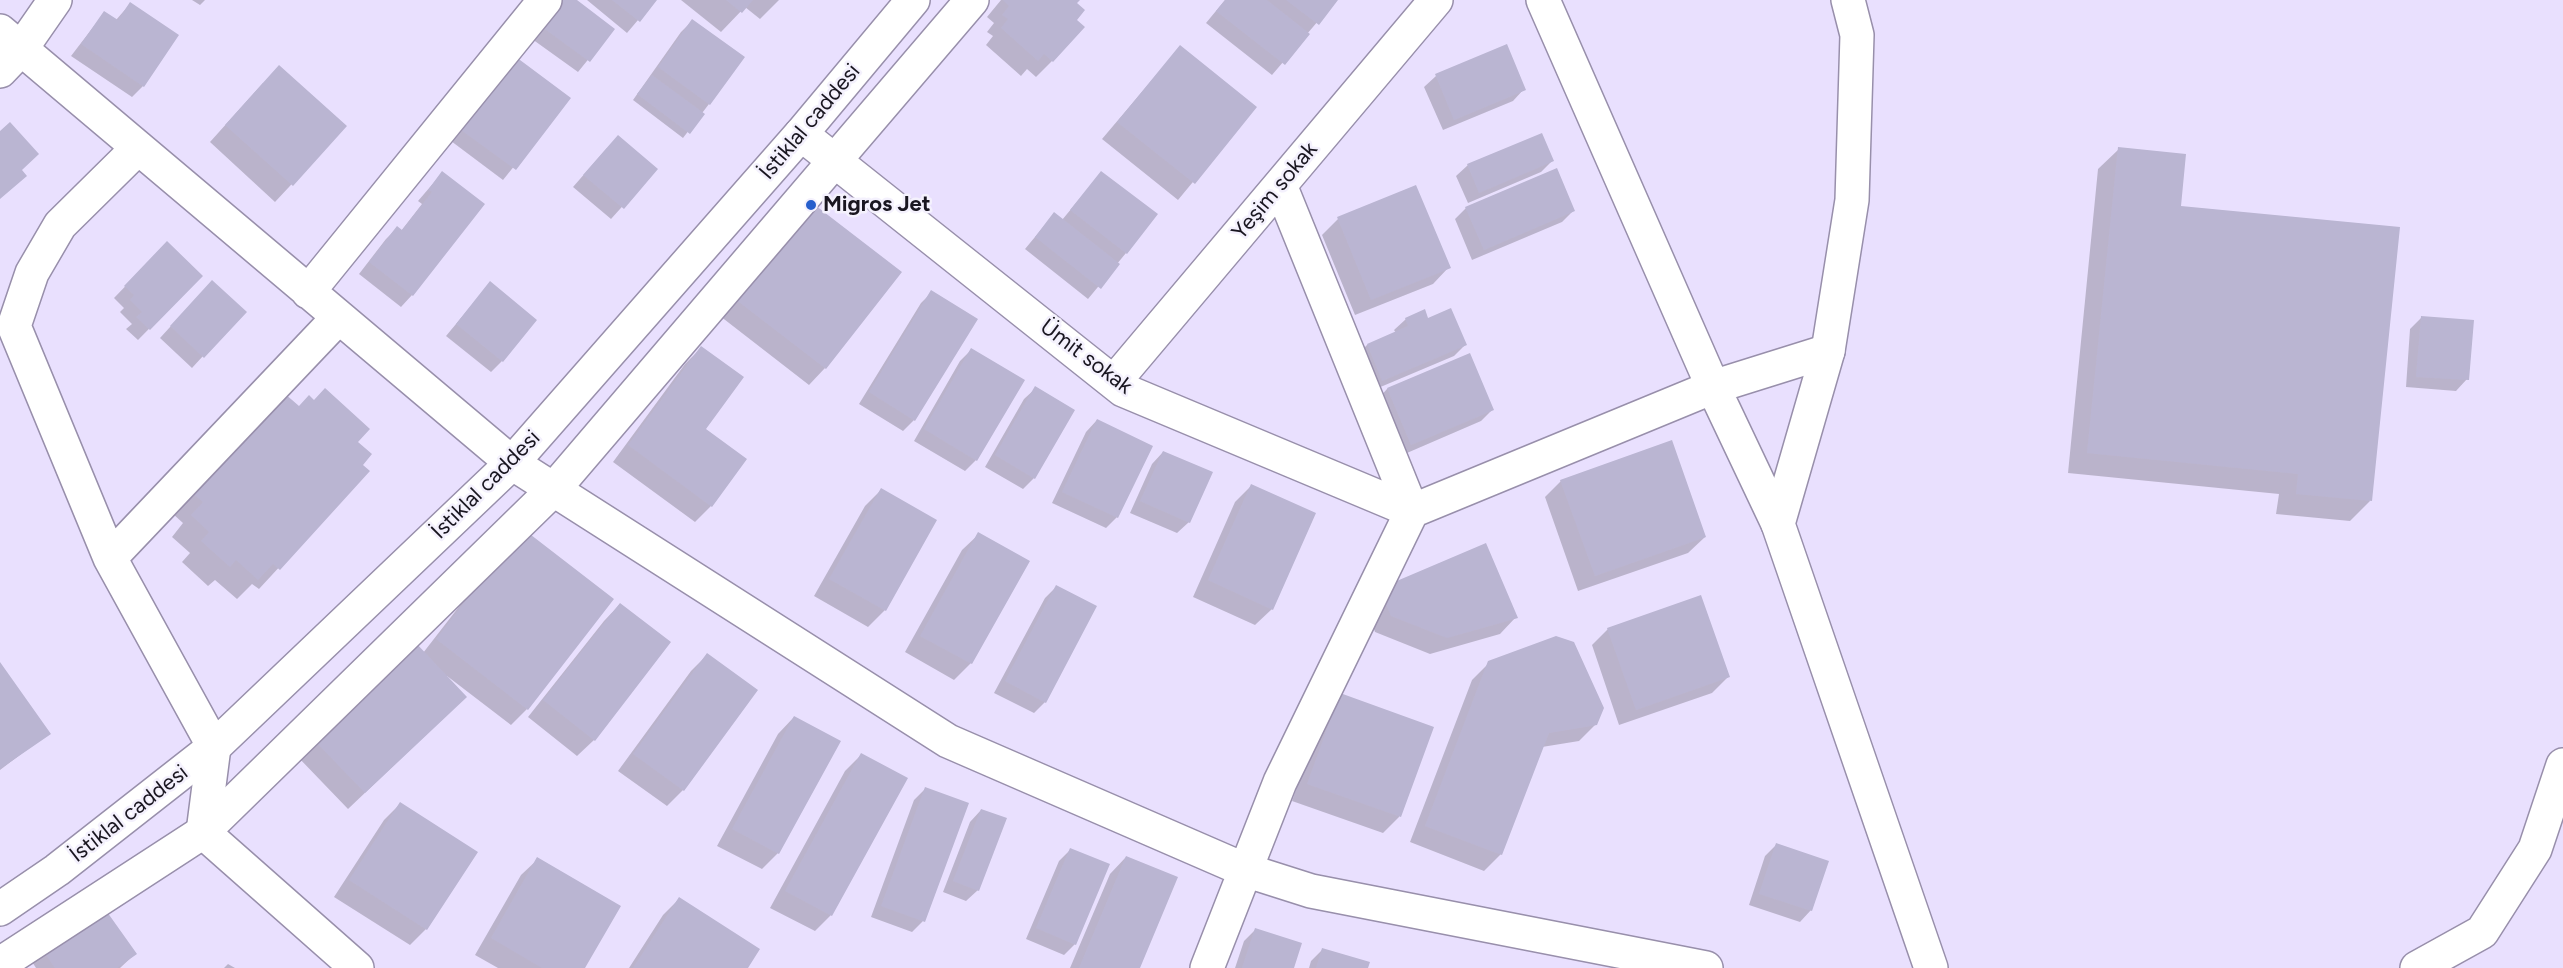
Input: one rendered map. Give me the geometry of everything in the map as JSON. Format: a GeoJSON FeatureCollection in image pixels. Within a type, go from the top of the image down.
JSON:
{"type":"FeatureCollection","features":[{"type":"Feature","properties":{"kind":"street"},"geometry":{"type":"LineString","coordinates":[[56,0],[7,51],[138,148],[512,463],[948,741],[1245,870],[1311,891],[1706,968]]}},
{"type":"Feature","properties":{"kind":"street"},"geometry":{"type":"LineString","coordinates":[[308,292],[545,0]]}},
{"type":"Feature","properties":{"kind":"street","name":"İstiklal caddesi"},"geometry":{"type":"LineString","coordinates":[[0,909],[57,870],[214,747],[512,463],[801,134],[913,0]]}},
{"type":"Feature","properties":{"kind":"street"},"geometry":{"type":"LineString","coordinates":[[0,964],[203,832],[554,489],[972,0]]}},
{"type":"Feature","properties":{"kind":"street","name":"Yeşim sokak"},"geometry":{"type":"LineString","coordinates":[[1114,382],[1436,0]]}},
{"type":"Feature","properties":{"kind":"street"},"geometry":{"type":"LineString","coordinates":[[1543,0],[1713,387],[1778,524],[1931,968]]}},
{"type":"Feature","properties":{"kind":"street"},"geometry":{"type":"LineString","coordinates":[[1778,524],[1827,351],[1852,200],[1857,35],[1848,0]]}},
{"type":"Feature","properties":{"kind":"street","name":"Ümit sokak"},"geometry":{"type":"LineString","coordinates":[[801,134],[1123,390],[1412,511]]}},
{"type":"Feature","properties":{"kind":"street"},"geometry":{"type":"LineString","coordinates":[[138,148],[60,225],[7,320],[110,558],[214,747],[203,832]]}},
{"type":"Feature","properties":{"kind":"street"},"geometry":{"type":"LineString","coordinates":[[1280,185],[1412,511]]}},
{"type":"Feature","properties":{"kind":"street"},"geometry":{"type":"LineString","coordinates":[[110,558],[338,318]]}},
{"type":"Feature","properties":{"kind":"street"},"geometry":{"type":"LineString","coordinates":[[1207,968],[1280,782],[1412,511],[1713,387],[1827,351]]}},
{"type":"Feature","properties":{"kind":"street"},"geometry":{"type":"LineString","coordinates":[[2417,968],[2482,932],[2535,849],[2563,765]]}},
{"type":"Feature","properties":{"kind":"street"},"geometry":{"type":"LineString","coordinates":[[203,832],[357,968]]}},
{"type":"Feature","properties":{"kind":"building"},"geometry":{"type":"Polygon","coordinates":[[[562,0],[577,0],[615,29],[590,62],[542,27],[562,0]]]}},
{"type":"Feature","properties":{"kind":"building"},"geometry":{"type":"Polygon","coordinates":[[[612,0],[657,0],[640,22],[612,0]]]}},
{"type":"Feature","properties":{"kind":"building"},"geometry":{"type":"Polygon","coordinates":[[[726,0],[753,0],[742,13],[726,0]]]}},
{"type":"Feature","properties":{"kind":"building"},"geometry":{"type":"Polygon","coordinates":[[[1003,0],[1080,0],[1077,3],[1085,10],[1077,20],[1085,27],[1053,62],[1044,54],[1038,61],[1001,28],[1008,19],[1002,15],[1009,6],[1003,0]]]}},
{"type":"Feature","properties":{"kind":"building"},"geometry":{"type":"Polygon","coordinates":[[[1225,0],[1267,0],[1310,34],[1285,65],[1216,11],[1225,0]]]}},
{"type":"Feature","properties":{"kind":"building"},"geometry":{"type":"Polygon","coordinates":[[[1286,0],[1338,0],[1319,25],[1286,0]]]}},
{"type":"Feature","properties":{"kind":"building"},"geometry":{"type":"Polygon","coordinates":[[[130,2],[179,35],[144,87],[81,44],[104,11],[118,20],[130,2]]]}},
{"type":"Feature","properties":{"kind":"building"},"geometry":{"type":"Polygon","coordinates":[[[692,19],[745,57],[710,105],[658,67],[692,19]]]}},
{"type":"Feature","properties":{"kind":"building"},"geometry":{"type":"Polygon","coordinates":[[[1507,44],[1526,90],[1454,120],[1435,74],[1507,44]]]}},
{"type":"Feature","properties":{"kind":"building"},"geometry":{"type":"Polygon","coordinates":[[[1180,45],[1257,107],[1195,184],[1117,122],[1180,45]]]}},
{"type":"Feature","properties":{"kind":"building"},"geometry":{"type":"Polygon","coordinates":[[[516,57],[571,98],[516,170],[461,130],[516,57]]]}},
{"type":"Feature","properties":{"kind":"building"},"geometry":{"type":"Polygon","coordinates":[[[279,65],[347,126],[293,186],[225,125],[279,65]]]}},
{"type":"Feature","properties":{"kind":"building"},"geometry":{"type":"Polygon","coordinates":[[[652,75],[705,114],[690,134],[637,94],[652,75]]]}},
{"type":"Feature","properties":{"kind":"building"},"geometry":{"type":"Polygon","coordinates":[[[10,122],[39,154],[22,170],[27,176],[0,199],[0,131],[10,122]]]}},
{"type":"Feature","properties":{"kind":"building"},"geometry":{"type":"Polygon","coordinates":[[[1542,133],[1554,161],[1479,193],[1467,164],[1542,133]]]}},
{"type":"Feature","properties":{"kind":"building"},"geometry":{"type":"Polygon","coordinates":[[[618,135],[658,169],[624,209],[583,175],[618,135]]]}},
{"type":"Feature","properties":{"kind":"building"},"geometry":{"type":"Polygon","coordinates":[[[2118,147],[2186,154],[2181,206],[2400,227],[2372,501],[2296,494],[2298,474],[2087,453],[2118,147]]]}},
{"type":"Feature","properties":{"kind":"building"},"geometry":{"type":"Polygon","coordinates":[[[1557,168],[1575,211],[1484,250],[1465,207],[1557,168]]]}},
{"type":"Feature","properties":{"kind":"building"},"geometry":{"type":"Polygon","coordinates":[[[442,171],[485,204],[413,296],[369,262],[397,226],[402,230],[432,192],[428,190],[442,171]]]}},
{"type":"Feature","properties":{"kind":"building"},"geometry":{"type":"Polygon","coordinates":[[[1101,171],[1158,214],[1127,254],[1070,210],[1101,171]]]}},
{"type":"Feature","properties":{"kind":"building"},"geometry":{"type":"Polygon","coordinates":[[[1416,185],[1451,268],[1371,300],[1337,217],[1416,185]]]}},
{"type":"Feature","properties":{"kind":"building"},"geometry":{"type":"Polygon","coordinates":[[[811,202],[902,272],[826,369],[735,299],[811,202]]]}},
{"type":"Feature","properties":{"kind":"building"},"geometry":{"type":"Polygon","coordinates":[[[1054,212],[1120,264],[1101,289],[1035,237],[1054,212]]]}},
{"type":"Feature","properties":{"kind":"building"},"geometry":{"type":"Polygon","coordinates":[[[167,241],[203,276],[150,330],[136,317],[142,312],[130,300],[134,295],[124,286],[167,241]]]}},
{"type":"Feature","properties":{"kind":"building"},"geometry":{"type":"Polygon","coordinates":[[[212,280],[247,312],[204,358],[170,326],[212,280]]]}},
{"type":"Feature","properties":{"kind":"building"},"geometry":{"type":"Polygon","coordinates":[[[490,281],[537,320],[503,362],[456,324],[490,281]]]}},
{"type":"Feature","properties":{"kind":"building"},"geometry":{"type":"Polygon","coordinates":[[[931,290],[978,319],[915,421],[869,392],[931,290]]]}},
{"type":"Feature","properties":{"kind":"building"},"geometry":{"type":"Polygon","coordinates":[[[1451,308],[1467,345],[1382,381],[1367,344],[1408,326],[1405,318],[1425,309],[1428,318],[1451,308]]]}},
{"type":"Feature","properties":{"kind":"building"},"geometry":{"type":"Polygon","coordinates":[[[2421,316],[2474,320],[2469,380],[2416,377],[2421,316]]]}},
{"type":"Feature","properties":{"kind":"building"},"geometry":{"type":"Polygon","coordinates":[[[701,346],[744,377],[706,429],[747,459],[712,507],[628,445],[701,346]]]}},
{"type":"Feature","properties":{"kind":"building"},"geometry":{"type":"Polygon","coordinates":[[[971,348],[1025,380],[977,461],[924,429],[971,348]]]}},
{"type":"Feature","properties":{"kind":"building"},"geometry":{"type":"Polygon","coordinates":[[[1470,353],[1494,410],[1411,445],[1387,388],[1470,353]]]}},
{"type":"Feature","properties":{"kind":"building"},"geometry":{"type":"Polygon","coordinates":[[[1035,386],[1075,410],[1035,479],[995,455],[1035,386]]]}},
{"type":"Feature","properties":{"kind":"building"},"geometry":{"type":"Polygon","coordinates":[[[325,388],[370,429],[358,442],[372,454],[363,465],[370,471],[280,570],[273,564],[258,580],[236,560],[230,567],[201,541],[209,532],[191,515],[203,502],[192,493],[284,393],[299,406],[309,395],[314,400],[325,388]]]}},
{"type":"Feature","properties":{"kind":"building"},"geometry":{"type":"Polygon","coordinates":[[[1097,419],[1153,446],[1118,518],[1062,492],[1097,419]]]}},
{"type":"Feature","properties":{"kind":"building"},"geometry":{"type":"Polygon","coordinates":[[[1672,440],[1706,537],[1595,576],[1560,480],[1672,440]]]}},
{"type":"Feature","properties":{"kind":"building"},"geometry":{"type":"Polygon","coordinates":[[[1163,451],[1213,472],[1190,523],[1140,501],[1163,451]]]}},
{"type":"Feature","properties":{"kind":"building"},"geometry":{"type":"Polygon","coordinates":[[[1251,484],[1316,513],[1273,610],[1208,580],[1251,484]]]}},
{"type":"Feature","properties":{"kind":"building"},"geometry":{"type":"Polygon","coordinates":[[[881,488],[937,520],[886,611],[829,579],[881,488]]]}},
{"type":"Feature","properties":{"kind":"building"},"geometry":{"type":"Polygon","coordinates":[[[522,528],[614,599],[528,710],[436,639],[522,528]]]}},
{"type":"Feature","properties":{"kind":"building"},"geometry":{"type":"Polygon","coordinates":[[[978,532],[1030,561],[972,664],[920,636],[978,532]]]}},
{"type":"Feature","properties":{"kind":"building"},"geometry":{"type":"Polygon","coordinates":[[[1486,543],[1518,618],[1447,638],[1391,616],[1384,599],[1392,583],[1486,543]]]}},
{"type":"Feature","properties":{"kind":"building"},"geometry":{"type":"Polygon","coordinates":[[[1056,585],[1097,606],[1046,703],[1005,681],[1056,585]]]}},
{"type":"Feature","properties":{"kind":"building"},"geometry":{"type":"Polygon","coordinates":[[[1701,595],[1730,677],[1636,710],[1607,628],[1701,595]]]}},
{"type":"Feature","properties":{"kind":"building"},"geometry":{"type":"Polygon","coordinates":[[[620,603],[671,642],[595,741],[543,700],[620,603]]]}},
{"type":"Feature","properties":{"kind":"building"},"geometry":{"type":"Polygon","coordinates":[[[1556,636],[1574,642],[1604,708],[1597,725],[1549,733],[1502,855],[1425,826],[1488,661],[1556,636]]]}},
{"type":"Feature","properties":{"kind":"building"},"geometry":{"type":"Polygon","coordinates":[[[415,642],[467,697],[365,793],[312,738],[415,642]]]}},
{"type":"Feature","properties":{"kind":"building"},"geometry":{"type":"Polygon","coordinates":[[[707,653],[758,690],[684,791],[633,754],[707,653]]]}},
{"type":"Feature","properties":{"kind":"building"},"geometry":{"type":"Polygon","coordinates":[[[0,662],[51,734],[0,769],[0,662]]]}},
{"type":"Feature","properties":{"kind":"building"},"geometry":{"type":"Polygon","coordinates":[[[1340,693],[1434,727],[1401,817],[1307,784],[1340,693]]]}},
{"type":"Feature","properties":{"kind":"building"},"geometry":{"type":"Polygon","coordinates":[[[794,716],[841,741],[779,854],[732,829],[794,716]]]}},
{"type":"Feature","properties":{"kind":"building"},"geometry":{"type":"Polygon","coordinates":[[[861,753],[908,778],[832,916],[785,891],[861,753]]]}},
{"type":"Feature","properties":{"kind":"building"},"geometry":{"type":"Polygon","coordinates":[[[925,787],[969,803],[925,922],[881,906],[925,787]]]}},
{"type":"Feature","properties":{"kind":"building"},"geometry":{"type":"Polygon","coordinates":[[[400,802],[478,852],[427,930],[349,880],[400,802]]]}},
{"type":"Feature","properties":{"kind":"building"},"geometry":{"type":"Polygon","coordinates":[[[981,809],[1007,818],[979,891],[953,881],[981,809]]]}},
{"type":"Feature","properties":{"kind":"building"},"geometry":{"type":"Polygon","coordinates":[[[1776,843],[1829,861],[1812,911],[1759,894],[1776,843]]]}},
{"type":"Feature","properties":{"kind":"building"},"geometry":{"type":"Polygon","coordinates":[[[1070,848],[1110,864],[1076,945],[1036,928],[1070,848]]]}},
{"type":"Feature","properties":{"kind":"building"},"geometry":{"type":"Polygon","coordinates":[[[1126,856],[1178,877],[1140,968],[1079,968],[1126,856]]]}},
{"type":"Feature","properties":{"kind":"building"},"geometry":{"type":"Polygon","coordinates":[[[537,857],[621,906],[585,968],[542,968],[491,938],[537,857]]]}},
{"type":"Feature","properties":{"kind":"building"},"geometry":{"type":"Polygon","coordinates":[[[679,897],[760,949],[748,968],[633,968],[679,897]]]}},
{"type":"Feature","properties":{"kind":"building"},"geometry":{"type":"Polygon","coordinates":[[[100,902],[137,954],[117,968],[55,968],[39,945],[100,902]]]}},
{"type":"Feature","properties":{"kind":"building"},"geometry":{"type":"Polygon","coordinates":[[[1255,928],[1302,943],[1294,968],[1242,968],[1255,928]]]}},
{"type":"Feature","properties":{"kind":"building"},"geometry":{"type":"Polygon","coordinates":[[[1322,948],[1370,962],[1368,968],[1316,968],[1322,948]]]}},
{"type":"Feature","properties":{"kind":"place","name":"Migros Jet"},"geometry":{"type":"Point","coordinates":[811,205]}}]}
